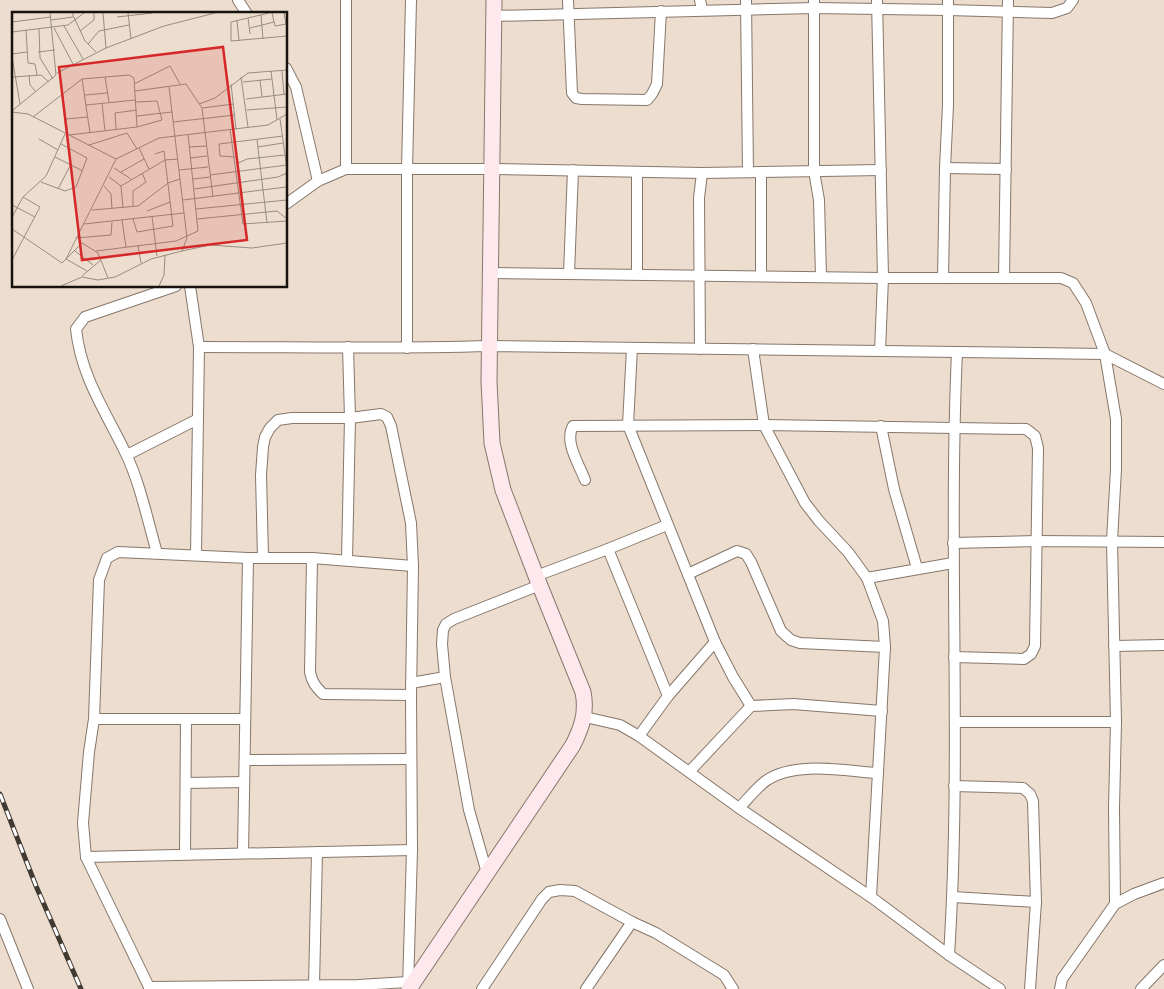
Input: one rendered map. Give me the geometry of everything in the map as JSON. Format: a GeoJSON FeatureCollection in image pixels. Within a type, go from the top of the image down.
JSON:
{"type":"FeatureCollection","features":[{"type":"Feature","properties":{"kind":"main road"},"geometry":{"type":"LineString","coordinates":[[408,987],[573,745],[585,717],[583,692],[503,490],[492,442],[490,346],[494,0]]}},
{"type":"Feature","properties":{"kind":"street"},"geometry":{"type":"LineString","coordinates":[[238,0],[246,12]]}},
{"type":"Feature","properties":{"kind":"street"},"geometry":{"type":"LineString","coordinates":[[346,0],[346,169]]}},
{"type":"Feature","properties":{"kind":"street"},"geometry":{"type":"LineString","coordinates":[[407,348],[407,168],[411,0]]}},
{"type":"Feature","properties":{"kind":"street"},"geometry":{"type":"LineString","coordinates":[[568,0],[572,93],[576,98],[582,99],[647,100],[656,84],[662,12]]}},
{"type":"Feature","properties":{"kind":"street"},"geometry":{"type":"LineString","coordinates":[[1004,278],[1008,0]]}},
{"type":"Feature","properties":{"kind":"street"},"geometry":{"type":"LineString","coordinates":[[494,16],[662,12],[701,5],[746,4],[948,5],[1008,13],[1052,13],[1067,8],[1073,0]]}},
{"type":"Feature","properties":{"kind":"street"},"geometry":{"type":"LineString","coordinates":[[746,4],[748,172]]}},
{"type":"Feature","properties":{"kind":"street"},"geometry":{"type":"LineString","coordinates":[[814,4],[814,171],[819,200],[821,277]]}},
{"type":"Feature","properties":{"kind":"street"},"geometry":{"type":"LineString","coordinates":[[877,4],[883,278],[880,351]]}},
{"type":"Feature","properties":{"kind":"street"},"geometry":{"type":"LineString","coordinates":[[944,278],[948,5]]}},
{"type":"Feature","properties":{"kind":"street"},"geometry":{"type":"LineString","coordinates":[[288,72],[296,87],[318,181]]}},
{"type":"Feature","properties":{"kind":"street"},"geometry":{"type":"LineString","coordinates":[[945,168],[1006,169]]}},
{"type":"Feature","properties":{"kind":"street"},"geometry":{"type":"LineString","coordinates":[[288,203],[318,181],[346,169],[573,170],[702,174],[881,170]]}},
{"type":"Feature","properties":{"kind":"street"},"geometry":{"type":"LineString","coordinates":[[569,274],[573,170]]}},
{"type":"Feature","properties":{"kind":"street"},"geometry":{"type":"LineString","coordinates":[[637,172],[637,274]]}},
{"type":"Feature","properties":{"kind":"street"},"geometry":{"type":"LineString","coordinates":[[761,172],[761,276]]}},
{"type":"Feature","properties":{"kind":"street"},"geometry":{"type":"LineString","coordinates":[[700,349],[699,275],[702,174]]}},
{"type":"Feature","properties":{"kind":"street"},"geometry":{"type":"LineString","coordinates":[[492,273],[883,278],[1061,278],[1073,283],[1086,303],[1105,354],[1116,419],[1116,469],[1112,542],[1116,722],[1114,808],[1115,904]]}},
{"type":"Feature","properties":{"kind":"street"},"geometry":{"type":"LineString","coordinates":[[157,553],[127,455],[94,394],[77,342],[76,329],[85,317],[170,288]]}},
{"type":"Feature","properties":{"kind":"street"},"geometry":{"type":"LineString","coordinates":[[190,288],[199,347],[196,555]]}},
{"type":"Feature","properties":{"kind":"street"},"geometry":{"type":"LineString","coordinates":[[199,347],[407,348],[490,346],[1105,354],[1164,384]]}},
{"type":"Feature","properties":{"kind":"street"},"geometry":{"type":"LineString","coordinates":[[347,560],[350,418],[348,347]]}},
{"type":"Feature","properties":{"kind":"street"},"geometry":{"type":"LineString","coordinates":[[632,348],[628,425],[716,642],[733,677],[751,706]]}},
{"type":"Feature","properties":{"kind":"street"},"geometry":{"type":"LineString","coordinates":[[753,350],[764,425],[805,503],[848,552],[867,578],[883,621],[885,648],[872,897]]}},
{"type":"Feature","properties":{"kind":"street"},"geometry":{"type":"LineString","coordinates":[[949,955],[953,897],[955,722],[953,543],[957,352]]}},
{"type":"Feature","properties":{"kind":"street"},"geometry":{"type":"LineString","coordinates":[[263,557],[262,457],[265,437],[270,428],[278,420],[350,418],[381,414],[387,417],[391,426],[411,523],[413,566],[411,683],[412,850],[408,987],[314,985],[149,988],[86,857],[84,823],[89,752],[94,719],[96,620],[99,580],[107,558],[118,552],[157,553],[248,558],[312,558],[413,566]]}},
{"type":"Feature","properties":{"kind":"street"},"geometry":{"type":"LineString","coordinates":[[127,455],[198,419]]}},
{"type":"Feature","properties":{"kind":"street"},"geometry":{"type":"LineString","coordinates":[[585,480],[570,440],[570,431],[573,426],[764,425],[1026,429],[1035,436],[1038,448],[1035,646],[1031,654],[1024,659],[954,657]]}},
{"type":"Feature","properties":{"kind":"street"},"geometry":{"type":"LineString","coordinates":[[881,426],[894,489],[917,568]]}},
{"type":"Feature","properties":{"kind":"street"},"geometry":{"type":"LineString","coordinates":[[487,873],[469,810],[445,676],[442,644],[443,630],[446,624],[608,549],[667,524]]}},
{"type":"Feature","properties":{"kind":"street"},"geometry":{"type":"LineString","coordinates":[[953,543],[1037,541],[1164,542]]}},
{"type":"Feature","properties":{"kind":"street"},"geometry":{"type":"LineString","coordinates":[[608,549],[668,696]]}},
{"type":"Feature","properties":{"kind":"street"},"geometry":{"type":"LineString","coordinates":[[688,574],[737,551],[746,554],[781,631],[791,640],[800,643],[885,648]]}},
{"type":"Feature","properties":{"kind":"street"},"geometry":{"type":"LineString","coordinates":[[243,853],[248,558]]}},
{"type":"Feature","properties":{"kind":"street"},"geometry":{"type":"LineString","coordinates":[[312,558],[310,672],[312,682],[323,694],[411,695]]}},
{"type":"Feature","properties":{"kind":"street"},"geometry":{"type":"LineString","coordinates":[[867,578],[953,562]]}},
{"type":"Feature","properties":{"kind":"street"},"geometry":{"type":"LineString","coordinates":[[639,736],[668,696],[716,642]]}},
{"type":"Feature","properties":{"kind":"street"},"geometry":{"type":"LineString","coordinates":[[1114,646],[1164,645]]}},
{"type":"Feature","properties":{"kind":"street"},"geometry":{"type":"LineString","coordinates":[[411,683],[445,676]]}},
{"type":"Feature","properties":{"kind":"street"},"geometry":{"type":"LineString","coordinates":[[690,771],[751,706],[793,704],[882,711]]}},
{"type":"Feature","properties":{"kind":"street"},"geometry":{"type":"LineString","coordinates":[[585,717],[620,725],[639,736],[739,808],[872,897],[949,955],[1000,989]]}},
{"type":"Feature","properties":{"kind":"street"},"geometry":{"type":"LineString","coordinates":[[94,719],[245,718]]}},
{"type":"Feature","properties":{"kind":"street"},"geometry":{"type":"LineString","coordinates":[[185,854],[186,719]]}},
{"type":"Feature","properties":{"kind":"street"},"geometry":{"type":"LineString","coordinates":[[955,722],[1116,722]]}},
{"type":"Feature","properties":{"kind":"street"},"geometry":{"type":"LineString","coordinates":[[245,760],[411,759]]}},
{"type":"Feature","properties":{"kind":"street"},"geometry":{"type":"LineString","coordinates":[[739,808],[767,780],[789,771],[820,769],[878,773]]}},
{"type":"Feature","properties":{"kind":"street"},"geometry":{"type":"LineString","coordinates":[[186,783],[244,782]]}},
{"type":"Feature","properties":{"kind":"street"},"geometry":{"type":"LineString","coordinates":[[954,786],[1023,788],[1034,801],[1036,902],[1030,989]]}},
{"type":"Feature","properties":{"kind":"street"},"geometry":{"type":"LineString","coordinates":[[86,857],[412,850]]}},
{"type":"Feature","properties":{"kind":"street"},"geometry":{"type":"LineString","coordinates":[[314,985],[317,852]]}},
{"type":"Feature","properties":{"kind":"street"},"geometry":{"type":"LineString","coordinates":[[1060,989],[1062,979],[1115,904],[1134,894],[1164,883]]}},
{"type":"Feature","properties":{"kind":"street"},"geometry":{"type":"LineString","coordinates":[[482,989],[542,899],[549,892],[560,890],[574,891],[656,933],[724,975],[732,989]]}},
{"type":"Feature","properties":{"kind":"street"},"geometry":{"type":"LineString","coordinates":[[953,897],[1036,902]]}},
{"type":"Feature","properties":{"kind":"street"},"geometry":{"type":"LineString","coordinates":[[0,919],[28,989]]}},
{"type":"Feature","properties":{"kind":"street"},"geometry":{"type":"LineString","coordinates":[[586,989],[632,922]]}},
{"type":"Feature","properties":{"kind":"street"},"geometry":{"type":"LineString","coordinates":[[1142,989],[1164,966]]}},
{"type":"Feature","properties":{"kind":"railway"},"geometry":{"type":"LineString","coordinates":[[0,794],[36,886],[81,989]]}}]}
